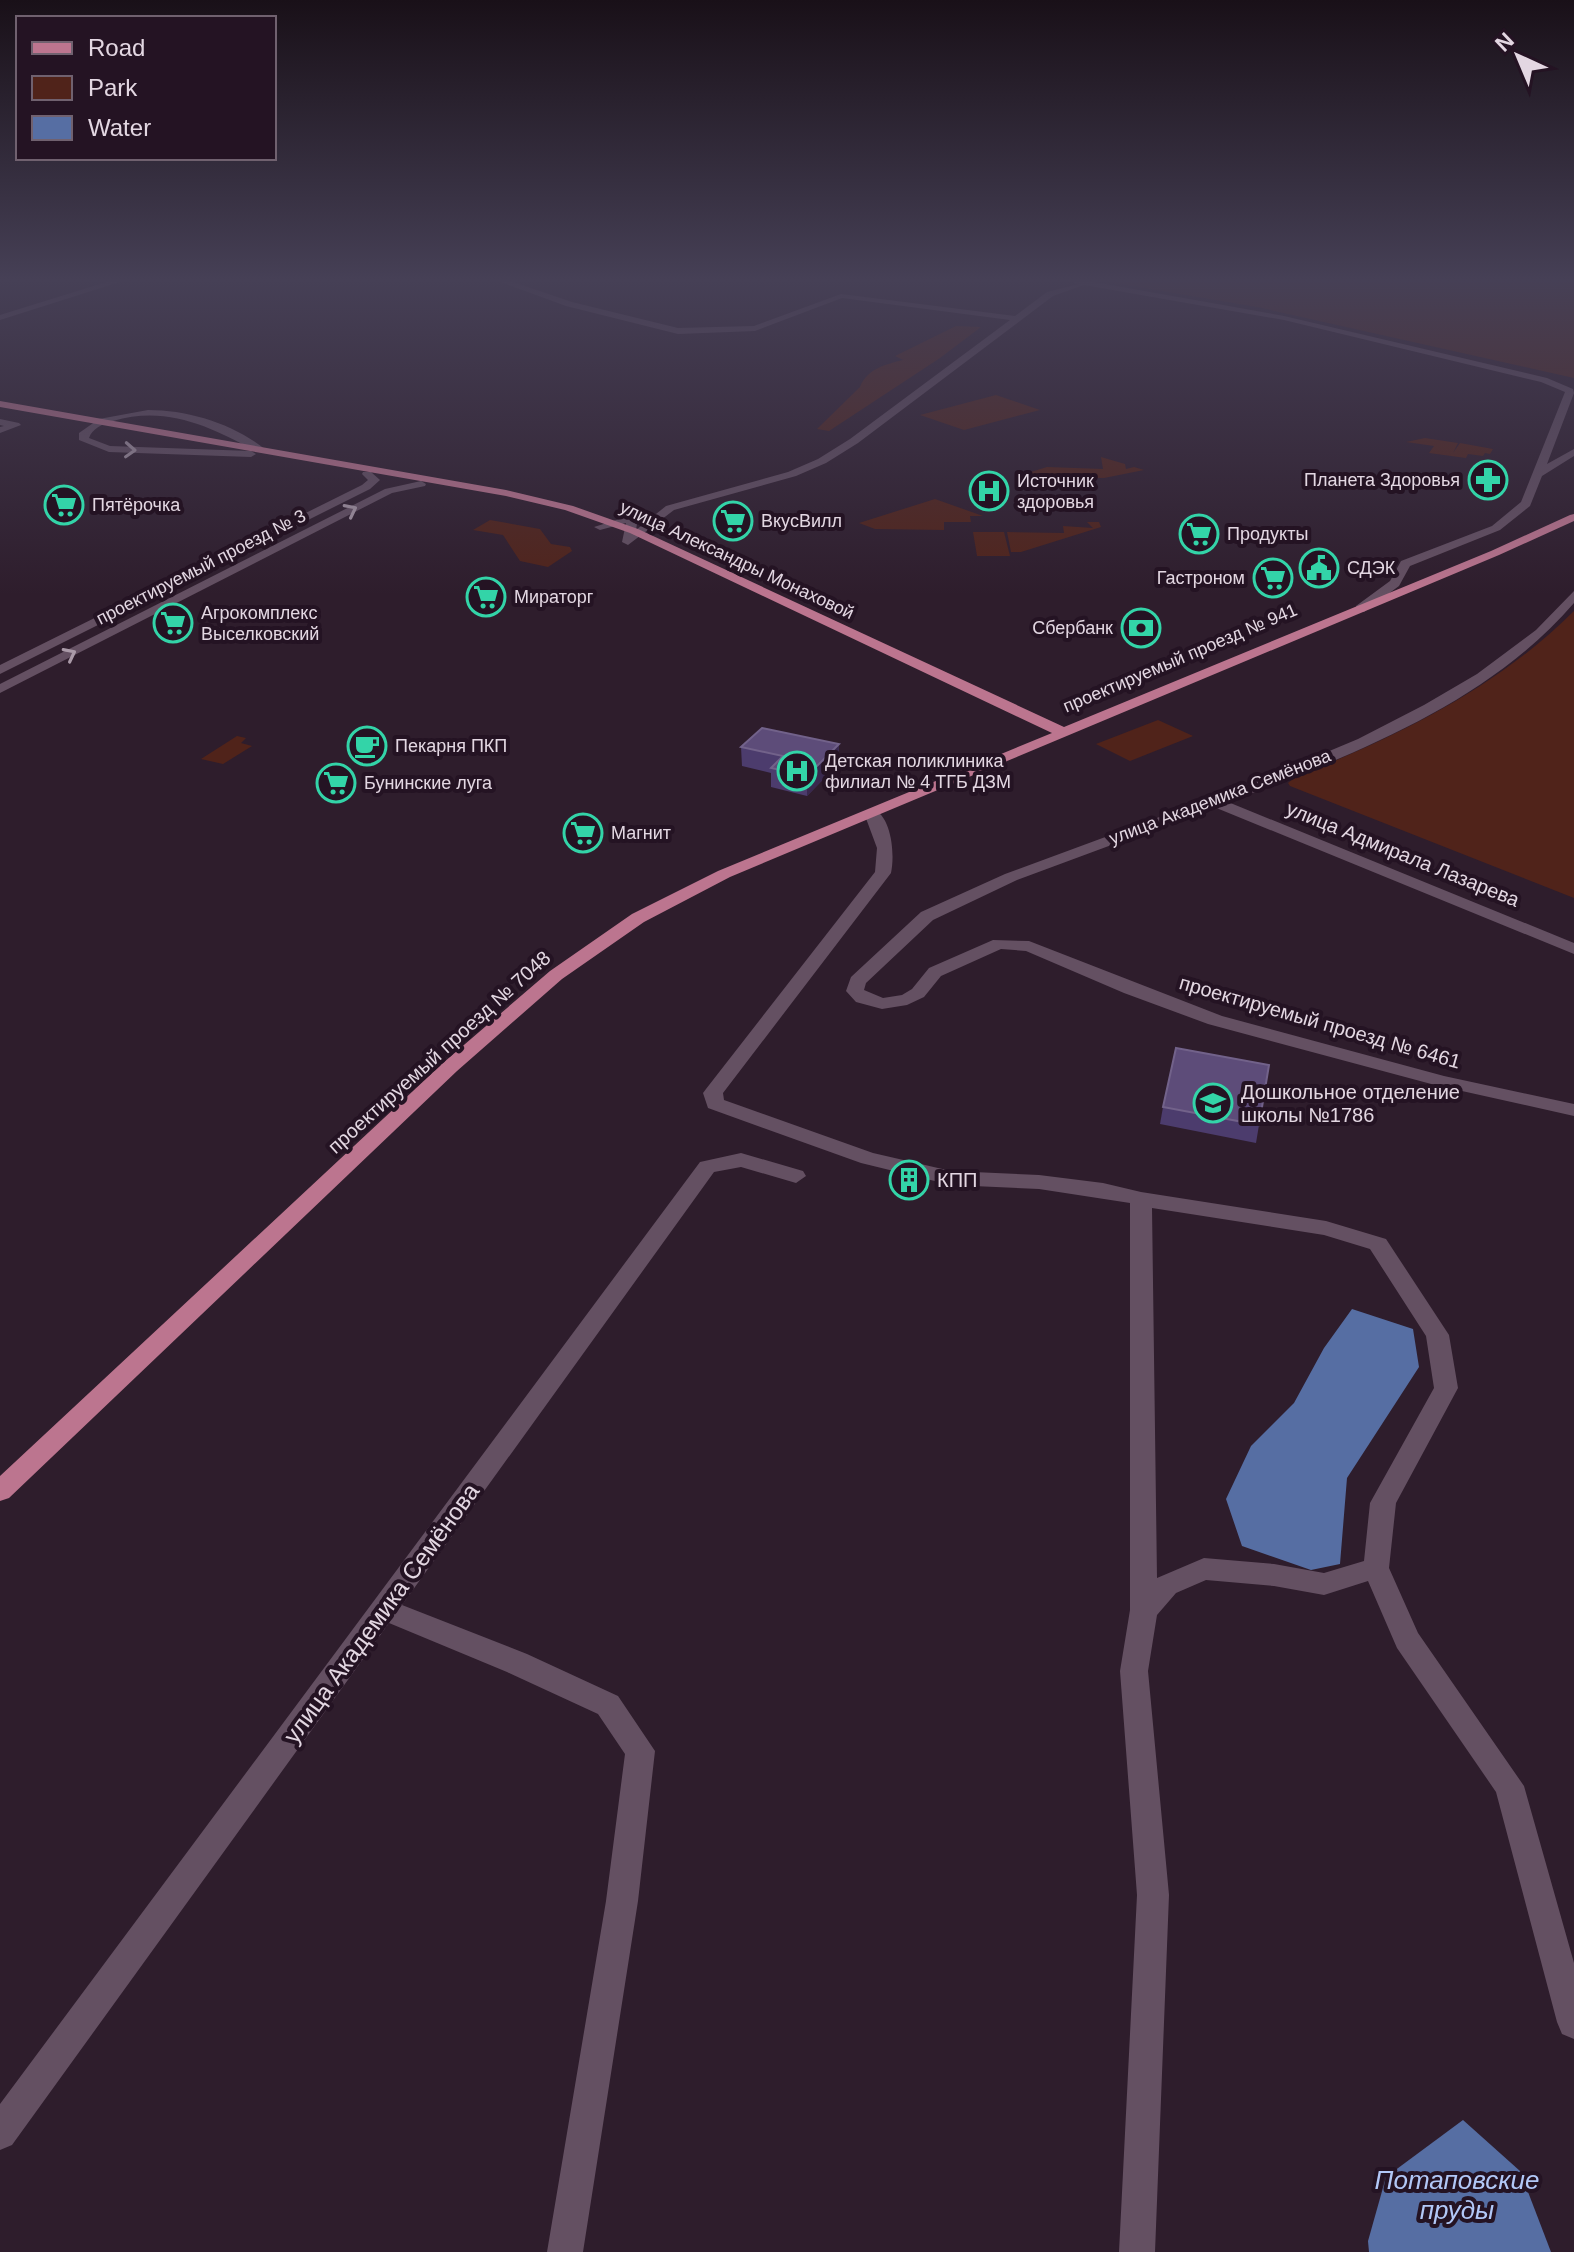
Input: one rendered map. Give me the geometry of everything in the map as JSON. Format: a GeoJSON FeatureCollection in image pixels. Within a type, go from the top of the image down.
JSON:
{"type":"FeatureCollection","features":[{"type":"Feature","properties":{"kind":"main road","name":"улица Александры Монаховой"},"geometry":{"type":"LineString","coordinates":[[0,407],[518,495],[607,525],[1055,736]]}},
{"type":"Feature","properties":{"kind":"main road","name":"улица Александры Монаховой"},"geometry":{"type":"LineString","coordinates":[[256,452],[367,481],[421,484],[511,501],[607,525]]}},
{"type":"Feature","properties":{"kind":"main road"},"geometry":{"type":"LineString","coordinates":[[1360,609],[1551,530],[1574,517]]}},
{"type":"Feature","properties":{"kind":"main road"},"geometry":{"type":"LineString","coordinates":[[1551,530],[1571,533]]}},
{"type":"Feature","properties":{"kind":"main road","name":"проектируемый проезд № 941"},"geometry":{"type":"LineString","coordinates":[[1055,736],[1360,609]]}},
{"type":"Feature","properties":{"kind":"main road","name":"проектируемый проезд № 7048"},"geometry":{"type":"LineString","coordinates":[[0,1491],[450,1067],[578,958],[672,899],[724,874],[1055,736]]}},
{"type":"Feature","properties":{"kind":"street"},"geometry":{"type":"LineString","coordinates":[[607,525],[632,518],[628,542],[670,508],[768,481],[822,461],[930,384]]}},
{"type":"Feature","properties":{"kind":"street"},"geometry":{"type":"LineString","coordinates":[[1360,609],[1395,583],[1405,564],[1506,521],[1526,504],[1571,393],[1558,384]]}},
{"type":"Feature","properties":{"kind":"street"},"geometry":{"type":"LineString","coordinates":[[144,414],[190,416],[256,452],[109,449],[84,440],[83,435],[98,424],[144,414]]}},
{"type":"Feature","properties":{"kind":"street"},"geometry":{"type":"LineString","coordinates":[[0,422],[16,425],[0,430]]}},
{"type":"Feature","properties":{"kind":"street"},"geometry":{"type":"LineString","coordinates":[[1550,446],[1574,451]]}},
{"type":"Feature","properties":{"kind":"street"},"geometry":{"type":"LineString","coordinates":[[1540,473],[1574,451]]}},
{"type":"Feature","properties":{"kind":"street","name":"проектируемый проезд № 3"},"geometry":{"type":"LineString","coordinates":[[0,670],[367,481]]}},
{"type":"Feature","properties":{"kind":"street","name":"проектируемый проезд № 3"},"geometry":{"type":"LineString","coordinates":[[0,689],[389,491],[421,484]]}},
{"type":"Feature","properties":{"kind":"street","name":"улица Академика Семёнова"},"geometry":{"type":"LineString","coordinates":[[1014,944],[999,944],[935,972],[918,993],[907,1000],[882,1004],[862,998],[855,991],[857,981],[927,916],[1011,877],[1110,838],[1215,802],[1363,742],[1482,677],[1541,633],[1574,595]]}},
{"type":"Feature","properties":{"kind":"street","name":"улица Адмирала Лазарева"},"geometry":{"type":"LineString","coordinates":[[1215,802],[1574,949]]}},
{"type":"Feature","properties":{"kind":"street"},"geometry":{"type":"LineString","coordinates":[[872,813],[885,839],[887,854],[883,873],[713,1093],[715,1104],[868,1158],[951,1178],[1039,1182],[1103,1190],[1141,1199],[1326,1228],[1378,1244],[1437,1335],[1446,1388],[1383,1503],[1376,1568],[1407,1640],[1509,1786],[1574,2022]]}},
{"type":"Feature","properties":{"kind":"street","name":"проектируемый проезд № 6461"},"geometry":{"type":"LineString","coordinates":[[1014,944],[1029,946],[1130,989],[1215,1020],[1442,1081],[1574,1110]]}},
{"type":"Feature","properties":{"kind":"street","name":"улица Академика Семёнова"},"geometry":{"type":"LineString","coordinates":[[0,2133],[707,1167],[741,1160],[796,1176]]}},
{"type":"Feature","properties":{"kind":"street"},"geometry":{"type":"LineString","coordinates":[[1137,2252],[1153,1895],[1134,1671],[1144,1610],[1141,1199]]}},
{"type":"Feature","properties":{"kind":"street"},"geometry":{"type":"LineString","coordinates":[[1144,1610],[1167,1585],[1204,1569],[1274,1575],[1324,1584],[1376,1568]]}},
{"type":"Feature","properties":{"kind":"street"},"geometry":{"type":"LineString","coordinates":[[385,1610],[517,1663],[608,1705],[640,1751],[622,1901],[565,2252]]}},
{"type":"Feature","properties":{"kind":"green space"},"geometry":{"type":"Polygon","coordinates":[[[861,384],[900,384],[829,431],[817,429],[861,384]]]}},
{"type":"Feature","properties":{"kind":"green space"},"geometry":{"type":"Polygon","coordinates":[[[996,395],[1040,410],[964,430],[920,415],[996,395]]]}},
{"type":"Feature","properties":{"kind":"green space"},"geometry":{"type":"Polygon","coordinates":[[[1425,438],[1458,443],[1453,453],[1460,443],[1493,449],[1490,454],[1468,454],[1466,458],[1429,453],[1434,446],[1406,442],[1425,438]]]}},
{"type":"Feature","properties":{"kind":"green space"},"geometry":{"type":"Polygon","coordinates":[[[1101,457],[1125,464],[1126,469],[1134,467],[1144,470],[1104,478],[1052,477],[1052,480],[1021,475],[1047,467],[1103,469],[1101,457]]]}},
{"type":"Feature","properties":{"kind":"green space"},"geometry":{"type":"Polygon","coordinates":[[[935,499],[983,516],[970,516],[971,522],[944,522],[944,530],[875,529],[859,523],[935,499]]]}},
{"type":"Feature","properties":{"kind":"green space"},"geometry":{"type":"Polygon","coordinates":[[[490,520],[540,529],[551,544],[570,547],[572,551],[548,567],[520,561],[503,535],[473,530],[490,520]]]}},
{"type":"Feature","properties":{"kind":"green space"},"geometry":{"type":"Polygon","coordinates":[[[1087,522],[1099,522],[1101,527],[1021,552],[1011,552],[1007,532],[1064,533],[1063,526],[1093,528],[1087,522]]]}},
{"type":"Feature","properties":{"kind":"green space"},"geometry":{"type":"Polygon","coordinates":[[[973,532],[1004,532],[1010,556],[977,556],[973,532]]]}},
{"type":"Feature","properties":{"kind":"green space"},"geometry":{"type":"Polygon","coordinates":[[[1574,611],[1574,898],[1288,783],[1295,777],[1407,728],[1478,687],[1544,639],[1574,611]]]}},
{"type":"Feature","properties":{"kind":"green space"},"geometry":{"type":"Polygon","coordinates":[[[1158,720],[1193,736],[1130,761],[1096,744],[1158,720]]]}},
{"type":"Feature","properties":{"kind":"green space"},"geometry":{"type":"Polygon","coordinates":[[[237,736],[246,738],[241,743],[252,746],[223,764],[201,759],[237,736]]]}},
{"type":"Feature","properties":{"kind":"water"},"geometry":{"type":"Polygon","coordinates":[[[1352,1309],[1413,1329],[1419,1367],[1347,1478],[1340,1564],[1311,1570],[1242,1546],[1226,1499],[1251,1446],[1294,1403],[1324,1348],[1352,1309]]]}},
{"type":"Feature","properties":{"kind":"water","name":"Потаповские пруды"},"geometry":{"type":"Polygon","coordinates":[[[1463,2120],[1520,2171],[1551,2252],[1369,2252],[1368,2241],[1386,2177],[1463,2120]]]}},
{"type":"Feature","properties":{"kind":"building"},"geometry":{"type":"Polygon","coordinates":[[[762,728],[839,744],[807,776],[771,768],[783,756],[741,747],[762,728]]]}},
{"type":"Feature","properties":{"kind":"building","name":"Дошкольное отделение школы №1786"},"geometry":{"type":"Polygon","coordinates":[[[1176,1048],[1269,1065],[1259,1125],[1163,1107],[1176,1048]]]}},
{"type":"Feature","properties":{"kind":"place","name":"Планета Здоровья"},"geometry":{"type":"Point","coordinates":[1488,480]}},
{"type":"Feature","properties":{"kind":"place","name":"Источник здоровья"},"geometry":{"type":"Point","coordinates":[989,491]}},
{"type":"Feature","properties":{"kind":"place","name":"Пятёрочка"},"geometry":{"type":"Point","coordinates":[64,505]}},
{"type":"Feature","properties":{"kind":"place","name":"ВкусВилл"},"geometry":{"type":"Point","coordinates":[733,521]}},
{"type":"Feature","properties":{"kind":"place","name":"Продукты"},"geometry":{"type":"Point","coordinates":[1199,534]}},
{"type":"Feature","properties":{"kind":"place","name":"СДЭК"},"geometry":{"type":"Point","coordinates":[1319,568]}},
{"type":"Feature","properties":{"kind":"place","name":"Гастроном"},"geometry":{"type":"Point","coordinates":[1273,578]}},
{"type":"Feature","properties":{"kind":"place","name":"Мираторг"},"geometry":{"type":"Point","coordinates":[486,597]}},
{"type":"Feature","properties":{"kind":"place","name":"Агрокомплекс Выселковский"},"geometry":{"type":"Point","coordinates":[173,623]}},
{"type":"Feature","properties":{"kind":"place","name":"Сбербанк"},"geometry":{"type":"Point","coordinates":[1141,628]}},
{"type":"Feature","properties":{"kind":"place","name":"Пекарня ПКП"},"geometry":{"type":"Point","coordinates":[367,746]}},
{"type":"Feature","properties":{"kind":"place","name":"Детская поликлиника филиал № 4 ТГБ ДЗМ"},"geometry":{"type":"Point","coordinates":[797,771]}},
{"type":"Feature","properties":{"kind":"place","name":"Бунинские луга"},"geometry":{"type":"Point","coordinates":[336,783]}},
{"type":"Feature","properties":{"kind":"place","name":"Магнит"},"geometry":{"type":"Point","coordinates":[583,833]}},
{"type":"Feature","properties":{"kind":"place","name":"Дошкольное отделение школы №1786"},"geometry":{"type":"Point","coordinates":[1213,1103]}},
{"type":"Feature","properties":{"kind":"place","name":"КПП"},"geometry":{"type":"Point","coordinates":[909,1180]}}]}
